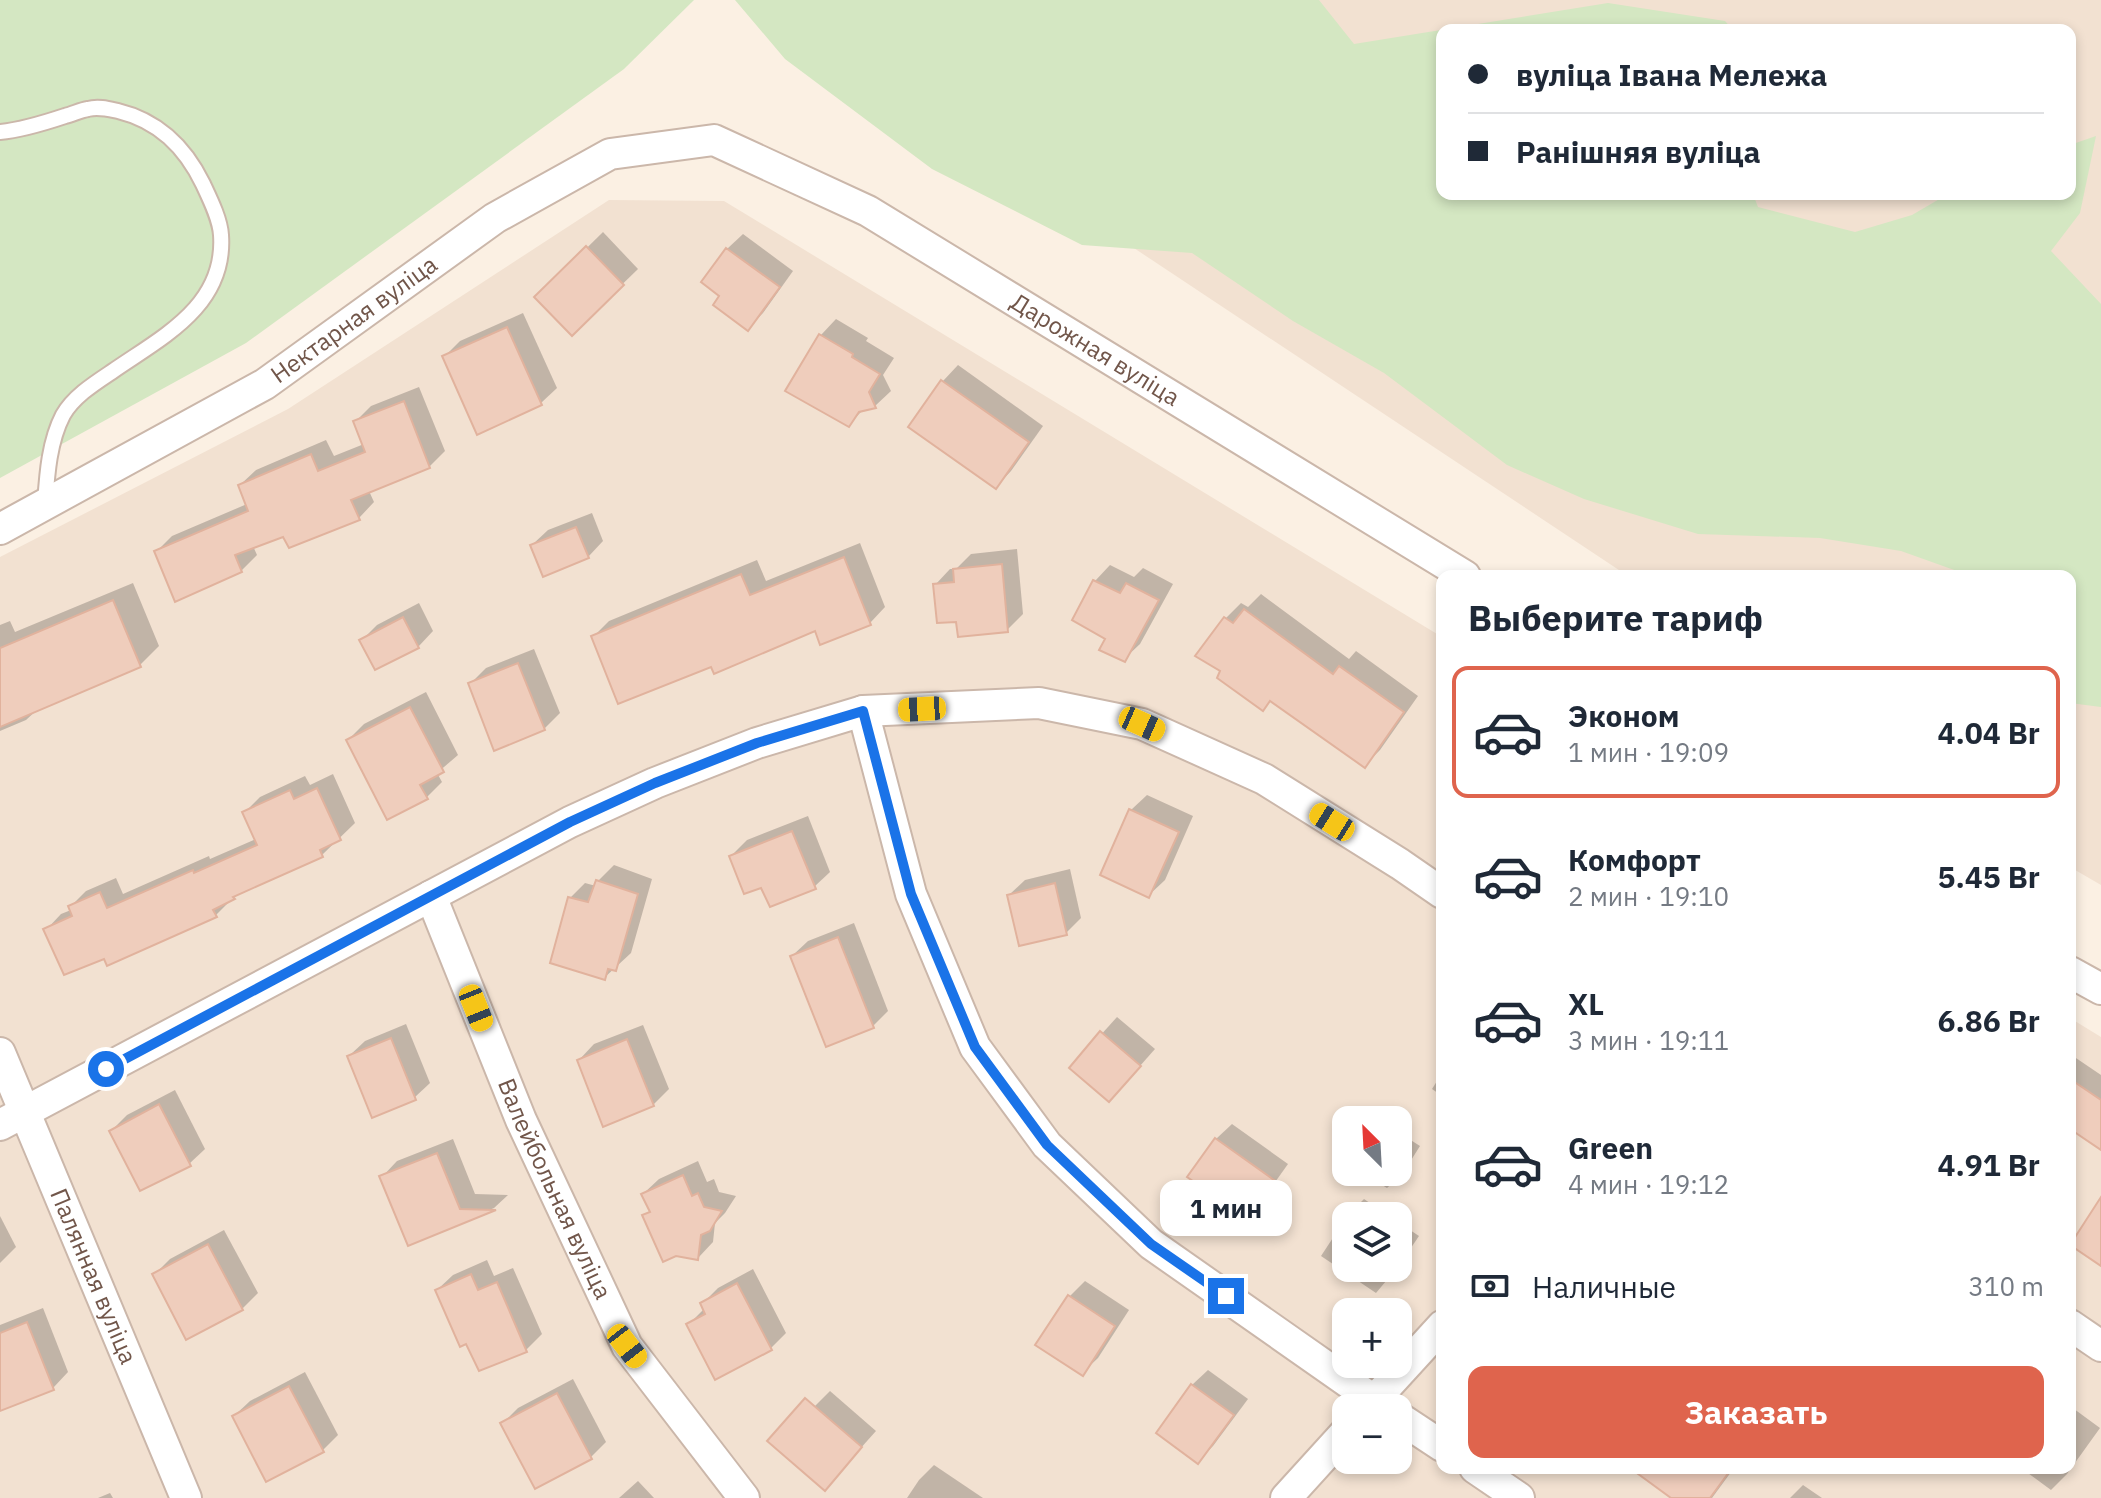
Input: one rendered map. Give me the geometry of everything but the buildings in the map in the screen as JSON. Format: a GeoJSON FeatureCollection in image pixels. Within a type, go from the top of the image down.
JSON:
{"type":"FeatureCollection","features":[{"type":"Feature","properties":{"kind":"street","name":"Нектарная вуліца"},"geometry":{"type":"LineString","coordinates":[[0,529],[265,384],[495,218],[610,154],[714,140]]}},
{"type":"Feature","properties":{"kind":"street","name":"Дарожная вуліца"},"geometry":{"type":"LineString","coordinates":[[714,140],[868,211],[1455,570]]}},
{"type":"Feature","properties":{"kind":"street"},"geometry":{"type":"LineString","coordinates":[[13,1119],[570,822],[655,783],[757,743],[863,711],[1039,703],[1142,724],[1264,779],[1436,889]]}},
{"type":"Feature","properties":{"kind":"street"},"geometry":{"type":"LineString","coordinates":[[863,711],[911,894],[975,1047],[1047,1145],[1151,1244],[1361,1394]]}},
{"type":"Feature","properties":{"kind":"street","name":"Валейбольная вуліца"},"geometry":{"type":"LineString","coordinates":[[431,896],[521,1120],[627,1346],[744,1498]]}},
{"type":"Feature","properties":{"kind":"street"},"geometry":{"type":"LineString","coordinates":[[2076,975],[2101,989]]}},
{"type":"Feature","properties":{"kind":"street","name":"Палянная вуліца"},"geometry":{"type":"LineString","coordinates":[[0,1053],[13,1119],[186,1498]]}},
{"type":"Feature","properties":{"kind":"street"},"geometry":{"type":"LineString","coordinates":[[2076,1329],[2101,1346]]}},
{"type":"Feature","properties":{"kind":"street"},"geometry":{"type":"LineString","coordinates":[[1391,1394],[1436,1334]]}},
{"type":"Feature","properties":{"kind":"street"},"geometry":{"type":"LineString","coordinates":[[1412,1427],[1436,1442]]}},
{"type":"Feature","properties":{"kind":"street"},"geometry":{"type":"LineString","coordinates":[[1286,1498],[1332,1447]]}},
{"type":"Feature","properties":{"kind":"street"},"geometry":{"type":"LineString","coordinates":[[1484,1474],[1519,1498]]}},
{"type":"Feature","properties":{"kind":"lane"},"geometry":{"type":"LineString","coordinates":[[0,132],[29,127],[89,108],[106,108],[147,121],[180,146],[193,164],[221,234],[220,260],[199,306],[178,326],[79,396],[64,415],[50,459],[45,505]]}},
{"type":"Feature","properties":{"kind":"shaded area"},"geometry":{"type":"Polygon","coordinates":[[[780,0],[2101,0],[2101,885],[2076,870],[2076,570],[1619,570],[801,27],[780,0]]]}},
{"type":"Feature","properties":{"kind":"shaded area"},"geometry":{"type":"Polygon","coordinates":[[[609,200],[724,201],[1436,633],[1436,1474],[2076,1474],[2076,1022],[2101,1037],[2101,1498],[0,1498],[0,557],[288,409],[609,200]]]}},
{"type":"Feature","properties":{"kind":"green space"},"geometry":{"type":"Polygon","coordinates":[[[0,0],[694,0],[624,69],[246,343],[0,478],[0,0]]]}},
{"type":"Feature","properties":{"kind":"green space"},"geometry":{"type":"Polygon","coordinates":[[[735,0],[1319,0],[1354,44],[1436,31],[1436,200],[1755,200],[1758,207],[1855,232],[1912,215],[1938,200],[2076,200],[2076,143],[2096,136],[2080,213],[2051,251],[2101,304],[2101,707],[2076,704],[2076,570],[1954,570],[1901,551],[1820,538],[1698,534],[1584,499],[1507,465],[1384,373],[1293,321],[1192,253],[1082,245],[932,169],[785,59],[735,0]]]}},
{"type":"Feature","properties":{"kind":"green space"},"geometry":{"type":"Polygon","coordinates":[[[1608,3],[1725,21],[1728,24],[1478,24],[1608,3]]]}},
{"type":"Feature","properties":{"kind":"route"},"geometry":{"type":"LineString","coordinates":[[106,1069],[570,822],[655,783],[757,743],[863,711],[911,894],[975,1047],[1047,1145],[1151,1244],[1226,1296]]}}]}
